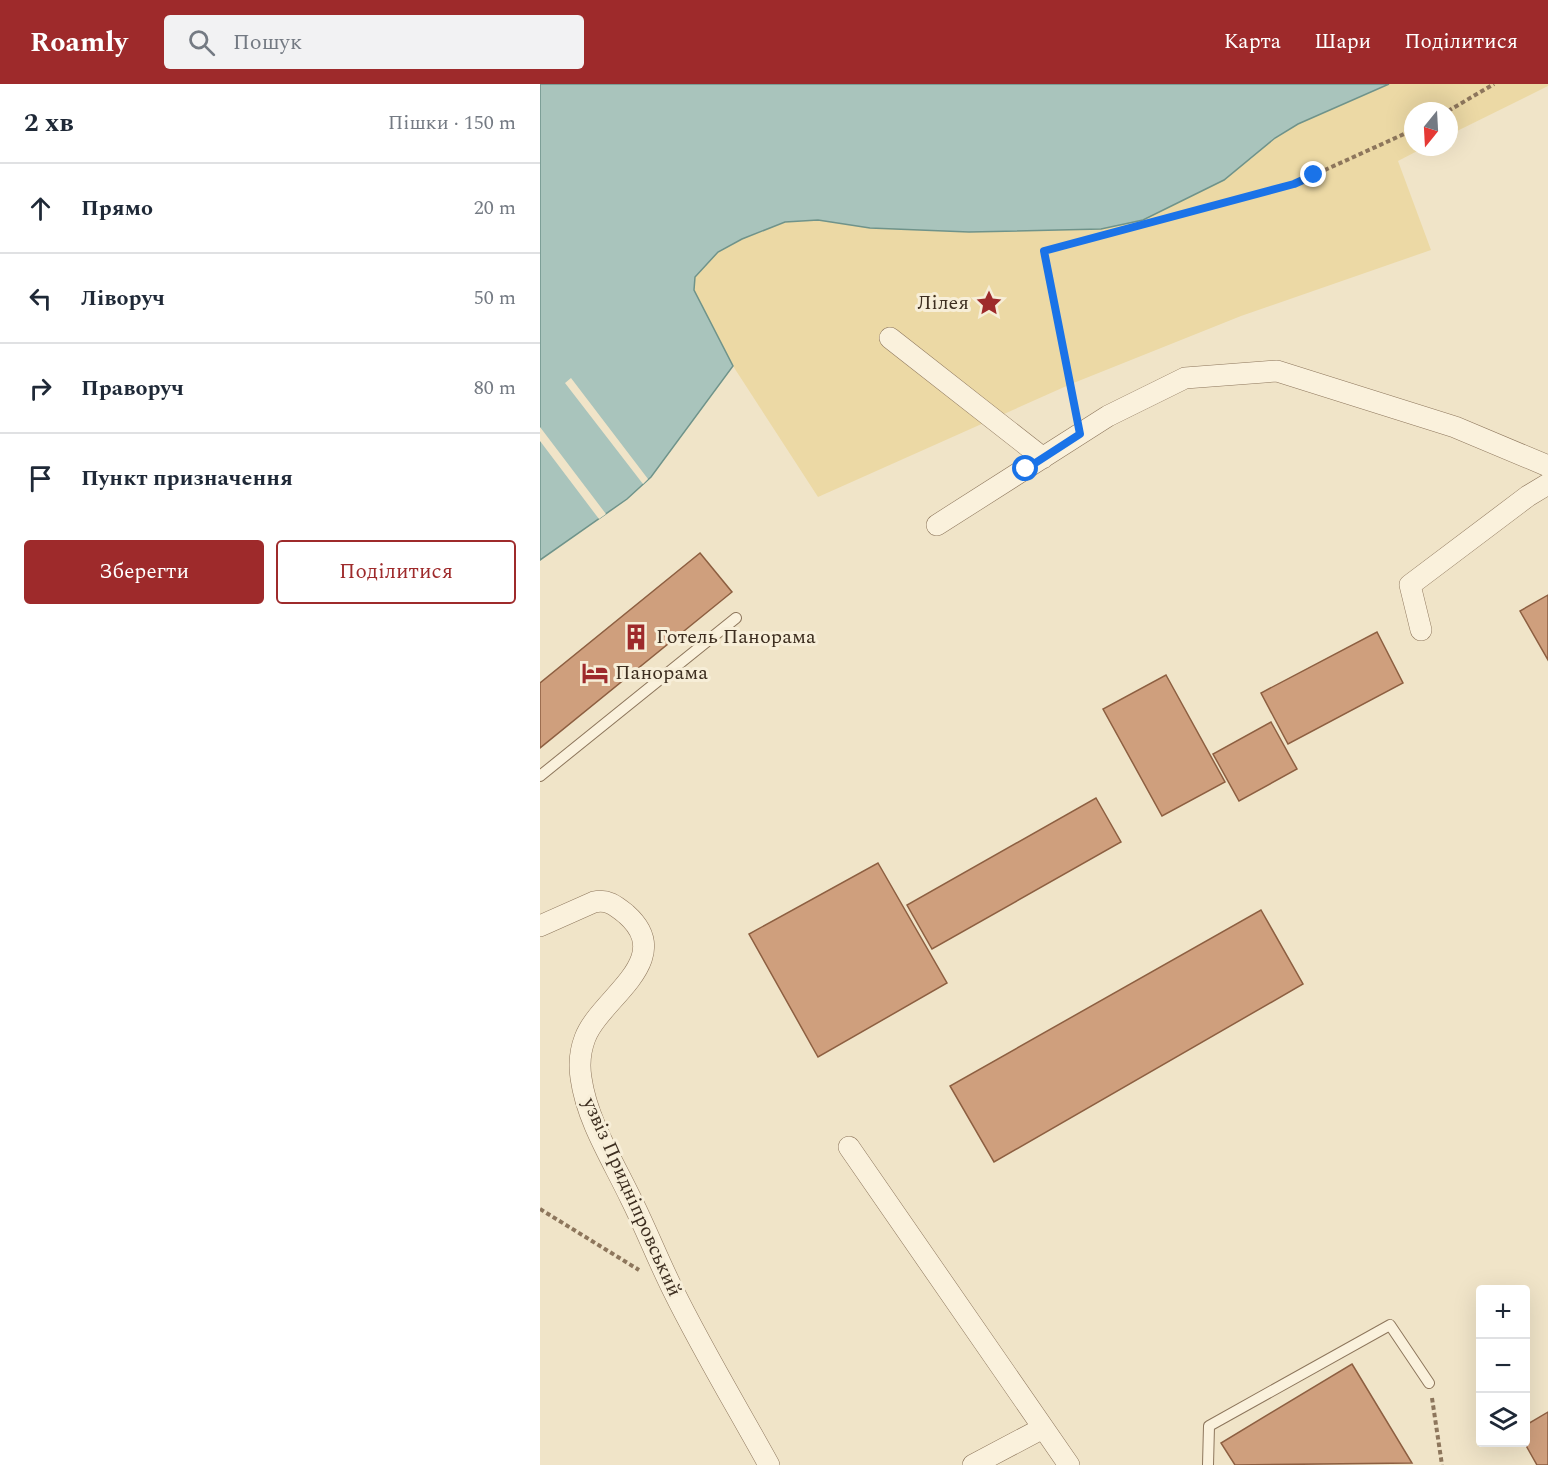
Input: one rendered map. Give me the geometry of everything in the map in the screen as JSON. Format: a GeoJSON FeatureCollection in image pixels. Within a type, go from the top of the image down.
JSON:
{"type":"FeatureCollection","features":[{"type":"Feature","properties":{"kind":"street"},"geometry":{"type":"LineString","coordinates":[[890,338],[1043,458]]}},
{"type":"Feature","properties":{"kind":"street"},"geometry":{"type":"LineString","coordinates":[[937,525],[1108,416],[1185,378],[1277,371],[1455,427],[1548,466]]}},
{"type":"Feature","properties":{"kind":"street"},"geometry":{"type":"LineString","coordinates":[[1421,630],[1410,585],[1528,496],[1548,484]]}},
{"type":"Feature","properties":{"kind":"street","name":"узвіз Придніпровський"},"geometry":{"type":"LineString","coordinates":[[540,926],[603,900],[612,903],[627,915],[640,931],[644,945],[642,958],[627,985],[601,1013],[585,1037],[580,1058],[587,1109],[673,1291],[769,1465]]}},
{"type":"Feature","properties":{"kind":"street"},"geometry":{"type":"LineString","coordinates":[[849,1148],[1070,1465]]}},
{"type":"Feature","properties":{"kind":"street"},"geometry":{"type":"LineString","coordinates":[[973,1465],[1043,1428]]}},
{"type":"Feature","properties":{"kind":"lane"},"geometry":{"type":"LineString","coordinates":[[540,776],[736,618]]}},
{"type":"Feature","properties":{"kind":"lane"},"geometry":{"type":"LineString","coordinates":[[1208,1465],[1209,1426],[1390,1325],[1429,1383]]}},
{"type":"Feature","properties":{"kind":"path"},"geometry":{"type":"LineString","coordinates":[[1458,105],[1494,84]]}},
{"type":"Feature","properties":{"kind":"path"},"geometry":{"type":"LineString","coordinates":[[1080,434],[1044,251],[1294,184],[1404,133]]}},
{"type":"Feature","properties":{"kind":"path"},"geometry":{"type":"LineString","coordinates":[[540,1209],[673,1291]]}},
{"type":"Feature","properties":{"kind":"path"},"geometry":{"type":"LineString","coordinates":[[1429,1383],[1442,1465]]}},
{"type":"Feature","properties":{"kind":"sand","name":"Лілея"},"geometry":{"type":"Polygon","coordinates":[[[1389,84],[1548,84],[1458,131],[1458,102],[1404,102],[1404,156],[1408,156],[1398,161],[1431,250],[1241,316],[1071,384],[818,497],[733,366],[694,290],[695,277],[718,252],[742,239],[786,222],[818,220],[870,228],[969,232],[1101,229],[1143,220],[1251,159],[1275,138],[1298,124],[1389,84]]]}},
{"type":"Feature","properties":{"kind":"water"},"geometry":{"type":"Polygon","coordinates":[[[540,84],[1389,84],[1298,124],[1275,138],[1224,180],[1143,220],[1101,229],[969,232],[870,228],[818,220],[785,222],[742,239],[718,252],[695,277],[694,290],[733,366],[651,477],[627,499],[540,560],[540,84]]]}},
{"type":"Feature","properties":{"kind":"pier"},"geometry":{"type":"Polygon","coordinates":[[[571,378],[648,479],[643,484],[565,383],[571,378]]]}},
{"type":"Feature","properties":{"kind":"pier"},"geometry":{"type":"Polygon","coordinates":[[[540,427],[606,514],[599,519],[540,441],[540,427]]]}},
{"type":"Feature","properties":{"kind":"building","name":"Готель Панорама"},"geometry":{"type":"Polygon","coordinates":[[[700,553],[732,592],[540,748],[540,683],[700,553]]]}},
{"type":"Feature","properties":{"kind":"building"},"geometry":{"type":"Polygon","coordinates":[[[1548,595],[1548,660],[1520,611],[1548,595]]]}},
{"type":"Feature","properties":{"kind":"building"},"geometry":{"type":"Polygon","coordinates":[[[1377,632],[1403,683],[1288,744],[1261,693],[1377,632]]]}},
{"type":"Feature","properties":{"kind":"building"},"geometry":{"type":"Polygon","coordinates":[[[1166,675],[1225,782],[1162,816],[1103,709],[1166,675]]]}},
{"type":"Feature","properties":{"kind":"building"},"geometry":{"type":"Polygon","coordinates":[[[1271,722],[1297,769],[1239,801],[1213,754],[1271,722]]]}},
{"type":"Feature","properties":{"kind":"building"},"geometry":{"type":"Polygon","coordinates":[[[1096,798],[1121,842],[932,949],[907,905],[1096,798]]]}},
{"type":"Feature","properties":{"kind":"building"},"geometry":{"type":"Polygon","coordinates":[[[878,863],[947,983],[818,1057],[749,934],[878,863]]]}},
{"type":"Feature","properties":{"kind":"building"},"geometry":{"type":"Polygon","coordinates":[[[1261,910],[1303,984],[994,1162],[950,1086],[1261,910]]]}},
{"type":"Feature","properties":{"kind":"building"},"geometry":{"type":"Polygon","coordinates":[[[1352,1364],[1412,1463],[1235,1465],[1221,1443],[1352,1364]]]}},
{"type":"Feature","properties":{"kind":"building"},"geometry":{"type":"Polygon","coordinates":[[[1548,1412],[1548,1465],[1537,1465],[1527,1447],[1530,1447],[1530,1423],[1548,1412]]]}},
{"type":"Feature","properties":{"kind":"place","name":"Лілея"},"geometry":{"type":"Point","coordinates":[989,303]}},
{"type":"Feature","properties":{"kind":"place","name":"Готель Панорама"},"geometry":{"type":"Point","coordinates":[636,637]}},
{"type":"Feature","properties":{"kind":"place","name":"Панорама"},"geometry":{"type":"Point","coordinates":[595,673]}},
{"type":"Feature","properties":{"kind":"route"},"geometry":{"type":"LineString","coordinates":[[1026,469],[1080,434],[1044,251],[1294,184],[1314,175]]}}]}
